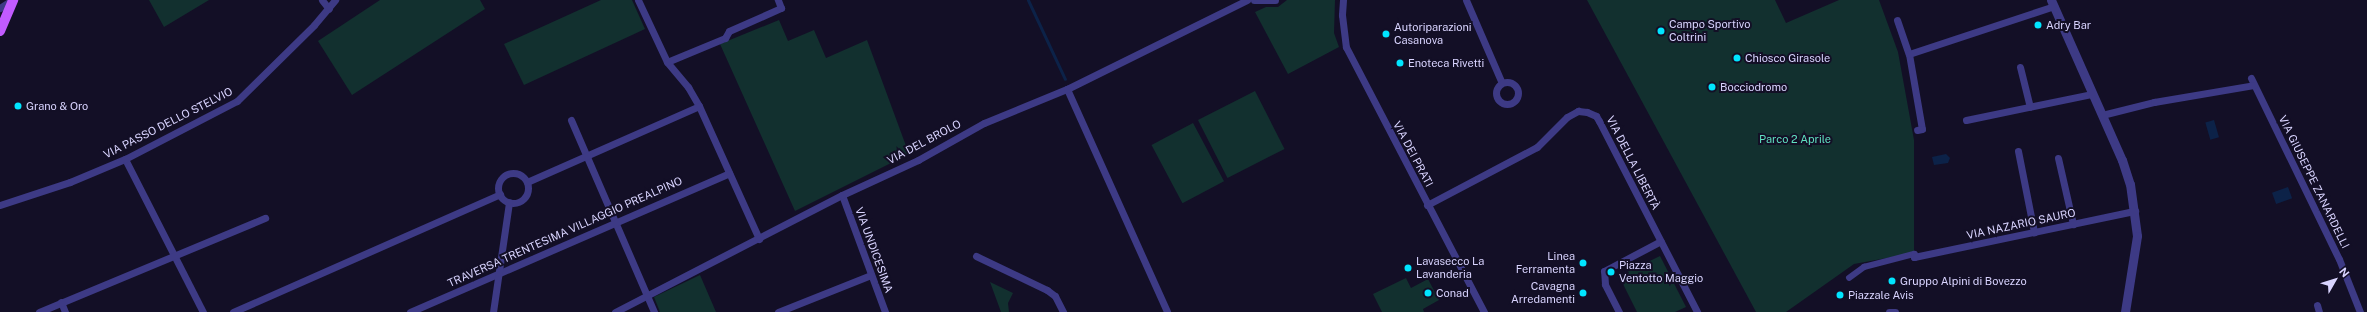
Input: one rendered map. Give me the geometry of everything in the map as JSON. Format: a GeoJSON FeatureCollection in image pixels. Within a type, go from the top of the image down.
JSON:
{"type":"FeatureCollection","features":[{"type":"Feature","properties":{"kind":"main road"},"geometry":{"type":"LineString","coordinates":[[0,31],[13,0]]}},
{"type":"Feature","properties":{"kind":"street"},"geometry":{"type":"LineString","coordinates":[[0,8],[13,0]]}},
{"type":"Feature","properties":{"kind":"street"},"geometry":{"type":"LineString","coordinates":[[322,0],[329,9]]}},
{"type":"Feature","properties":{"kind":"street","name":"VIA PASSO DELLO STELVIO"},"geometry":{"type":"LineString","coordinates":[[0,205],[70,182],[125,159],[237,101],[329,9],[335,0]]}},
{"type":"Feature","properties":{"kind":"street"},"geometry":{"type":"LineString","coordinates":[[638,0],[667,62],[688,87],[699,106],[759,239]]}},
{"type":"Feature","properties":{"kind":"street"},"geometry":{"type":"LineString","coordinates":[[667,62],[725,38],[730,30],[781,8],[778,0]]}},
{"type":"Feature","properties":{"kind":"street","name":"VIA DEL BROLO"},"geometry":{"type":"LineString","coordinates":[[616,312],[647,294],[759,239],[842,195],[918,160],[984,122],[1067,89],[1247,0]]}},
{"type":"Feature","properties":{"kind":"street"},"geometry":{"type":"LineString","coordinates":[[1254,0],[1275,0]]}},
{"type":"Feature","properties":{"kind":"street","name":"VIA DEI PRATI"},"geometry":{"type":"LineString","coordinates":[[1343,0],[1342,15],[1346,47],[1484,312]]}},
{"type":"Feature","properties":{"kind":"street"},"geometry":{"type":"LineString","coordinates":[[1466,0],[1502,83]]}},
{"type":"Feature","properties":{"kind":"street"},"geometry":{"type":"LineString","coordinates":[[1909,54],[2053,3],[2122,160],[2135,211],[2137,236],[2125,312]]}},
{"type":"Feature","properties":{"kind":"street"},"geometry":{"type":"LineString","coordinates":[[1897,20],[1909,54],[1922,129],[1917,130]]}},
{"type":"Feature","properties":{"kind":"street"},"geometry":{"type":"LineString","coordinates":[[2020,67],[2030,107]]}},
{"type":"Feature","properties":{"kind":"street","name":"VIA GIUSEPPE ZANARDELLI"},"geometry":{"type":"LineString","coordinates":[[2102,115],[2252,81],[2339,259],[2360,312]]}},
{"type":"Feature","properties":{"kind":"street"},"geometry":{"type":"LineString","coordinates":[[1067,89],[1167,312]]}},
{"type":"Feature","properties":{"kind":"street"},"geometry":{"type":"LineString","coordinates":[[1966,120],[2092,94]]}},
{"type":"Feature","properties":{"kind":"street"},"geometry":{"type":"LineString","coordinates":[[527,182],[586,154],[699,106]]}},
{"type":"Feature","properties":{"kind":"street","name":"VIA DELLA LIBERTÀ"},"geometry":{"type":"LineString","coordinates":[[1427,205],[1537,147],[1567,117],[1578,111],[1587,112],[1596,116],[1599,121],[1697,312]]}},
{"type":"Feature","properties":{"kind":"street"},"geometry":{"type":"LineString","coordinates":[[571,120],[654,312]]}},
{"type":"Feature","properties":{"kind":"street"},"geometry":{"type":"LineString","coordinates":[[2018,152],[2034,232]]}},
{"type":"Feature","properties":{"kind":"street"},"geometry":{"type":"LineString","coordinates":[[2058,158],[2073,224]]}},
{"type":"Feature","properties":{"kind":"street"},"geometry":{"type":"LineString","coordinates":[[125,159],[203,312]]}},
{"type":"Feature","properties":{"kind":"street","name":"TRAVERSA TRENTESIMA VILLAGGIO PREALPINO"},"geometry":{"type":"LineString","coordinates":[[410,312],[729,173]]}},
{"type":"Feature","properties":{"kind":"street"},"geometry":{"type":"LineString","coordinates":[[507,174],[521,175],[527,182],[528,192],[523,200],[509,202],[500,194],[500,181],[507,174]]}},
{"type":"Feature","properties":{"kind":"street"},"geometry":{"type":"LineString","coordinates":[[233,312],[500,194]]}},
{"type":"Feature","properties":{"kind":"street","name":"VIA UNDICESIMA"},"geometry":{"type":"LineString","coordinates":[[842,195],[885,312]]}},
{"type":"Feature","properties":{"kind":"street"},"geometry":{"type":"LineString","coordinates":[[493,312],[509,202]]}},
{"type":"Feature","properties":{"kind":"street","name":"VIA NAZARIO SAURO"},"geometry":{"type":"LineString","coordinates":[[1914,254],[1914,257],[2135,211]]}},
{"type":"Feature","properties":{"kind":"street"},"geometry":{"type":"LineString","coordinates":[[38,312],[265,218]]}},
{"type":"Feature","properties":{"kind":"street"},"geometry":{"type":"LineString","coordinates":[[1619,312],[1605,284],[1604,271],[1661,241]]}},
{"type":"Feature","properties":{"kind":"street"},"geometry":{"type":"LineString","coordinates":[[1850,278],[1864,267],[1914,254]]}},
{"type":"Feature","properties":{"kind":"street"},"geometry":{"type":"LineString","coordinates":[[976,256],[1047,290],[1055,296],[1063,312]]}},
{"type":"Feature","properties":{"kind":"street"},"geometry":{"type":"LineString","coordinates":[[778,312],[871,275]]}},
{"type":"Feature","properties":{"kind":"street"},"geometry":{"type":"LineString","coordinates":[[61,302],[65,312]]}},
{"type":"Feature","properties":{"kind":"green space"},"geometry":{"type":"Polygon","coordinates":[[[149,0],[209,0],[164,27],[149,0]]]}},
{"type":"Feature","properties":{"kind":"green space"},"geometry":{"type":"Polygon","coordinates":[[[380,0],[480,0],[485,9],[352,95],[318,41],[380,0]]]}},
{"type":"Feature","properties":{"kind":"green space"},"geometry":{"type":"Polygon","coordinates":[[[601,0],[632,0],[645,29],[524,85],[504,44],[601,0]]]}},
{"type":"Feature","properties":{"kind":"green space"},"geometry":{"type":"Polygon","coordinates":[[[1287,0],[1335,0],[1334,33],[1339,47],[1288,74],[1255,12],[1266,7],[1278,7],[1287,0]]]}},
{"type":"Feature","properties":{"kind":"green space","name":"Parco 2 Aprile"},"geometry":{"type":"Polygon","coordinates":[[[1587,0],[1775,0],[1786,23],[1839,0],[1879,0],[1898,52],[1914,140],[1914,253],[1854,264],[1786,312],[1756,312],[1587,0]]]}},
{"type":"Feature","properties":{"kind":"green space"},"geometry":{"type":"Polygon","coordinates":[[[779,20],[788,41],[814,30],[826,58],[867,40],[909,154],[795,211],[720,44],[779,20]]]}},
{"type":"Feature","properties":{"kind":"green space"},"geometry":{"type":"Polygon","coordinates":[[[1255,91],[1285,149],[1227,178],[1198,120],[1255,91]]]}},
{"type":"Feature","properties":{"kind":"green space"},"geometry":{"type":"Polygon","coordinates":[[[1193,123],[1224,181],[1182,203],[1152,145],[1193,123]]]}},
{"type":"Feature","properties":{"kind":"green space"},"geometry":{"type":"Polygon","coordinates":[[[1660,256],[1686,307],[1675,312],[1637,312],[1619,276],[1660,256]]]}},
{"type":"Feature","properties":{"kind":"green space"},"geometry":{"type":"Polygon","coordinates":[[[700,275],[716,312],[660,312],[654,297],[700,275]]]}},
{"type":"Feature","properties":{"kind":"green space"},"geometry":{"type":"Polygon","coordinates":[[[1406,278],[1411,288],[1428,279],[1439,300],[1423,309],[1424,312],[1382,312],[1373,294],[1406,278]]]}},
{"type":"Feature","properties":{"kind":"green space"},"geometry":{"type":"Polygon","coordinates":[[[990,282],[1013,293],[1008,303],[1009,312],[1001,312],[990,282]]]}},
{"type":"Feature","properties":{"kind":"water"},"geometry":{"type":"Polygon","coordinates":[[[2214,120],[2219,137],[2210,140],[2205,122],[2214,120]]]}},
{"type":"Feature","properties":{"kind":"water"},"geometry":{"type":"Polygon","coordinates":[[[1946,154],[1950,158],[1948,163],[1934,165],[1932,157],[1946,154]]]}},
{"type":"Feature","properties":{"kind":"water"},"geometry":{"type":"Polygon","coordinates":[[[2288,187],[2292,198],[2276,204],[2272,193],[2288,187]]]}},
{"type":"Feature","properties":{"kind":"waterway"},"geometry":{"type":"LineString","coordinates":[[1028,0],[1065,79]]}},
{"type":"Feature","properties":{"kind":"place","name":"Adry Bar"},"geometry":{"type":"Point","coordinates":[2038,25]}},
{"type":"Feature","properties":{"kind":"place","name":"Campo Sportivo Coltrini"},"geometry":{"type":"Point","coordinates":[1661,31]}},
{"type":"Feature","properties":{"kind":"place","name":"Autoriparazioni Casanova"},"geometry":{"type":"Point","coordinates":[1386,34]}},
{"type":"Feature","properties":{"kind":"place","name":"Chiosco Girasole"},"geometry":{"type":"Point","coordinates":[1737,58]}},
{"type":"Feature","properties":{"kind":"place","name":"Enoteca Rivetti"},"geometry":{"type":"Point","coordinates":[1400,63]}},
{"type":"Feature","properties":{"kind":"place","name":"Bocciodromo"},"geometry":{"type":"Point","coordinates":[1712,87]}},
{"type":"Feature","properties":{"kind":"place","name":"Grano & Oro"},"geometry":{"type":"Point","coordinates":[18,106]}},
{"type":"Feature","properties":{"kind":"place","name":"Linea Ferramenta"},"geometry":{"type":"Point","coordinates":[1583,263]}},
{"type":"Feature","properties":{"kind":"place","name":"Lavasecco La Lavanderia"},"geometry":{"type":"Point","coordinates":[1408,268]}},
{"type":"Feature","properties":{"kind":"place","name":"Piazza Ventotto Maggio"},"geometry":{"type":"Point","coordinates":[1611,272]}},
{"type":"Feature","properties":{"kind":"place","name":"Gruppo Alpini di Bovezzo"},"geometry":{"type":"Point","coordinates":[1892,281]}},
{"type":"Feature","properties":{"kind":"place","name":"Conad"},"geometry":{"type":"Point","coordinates":[1428,293]}},
{"type":"Feature","properties":{"kind":"place","name":"Cavagna Arredamenti"},"geometry":{"type":"Point","coordinates":[1583,293]}},
{"type":"Feature","properties":{"kind":"place","name":"Piazzale Avis"},"geometry":{"type":"Point","coordinates":[1840,295]}}]}
